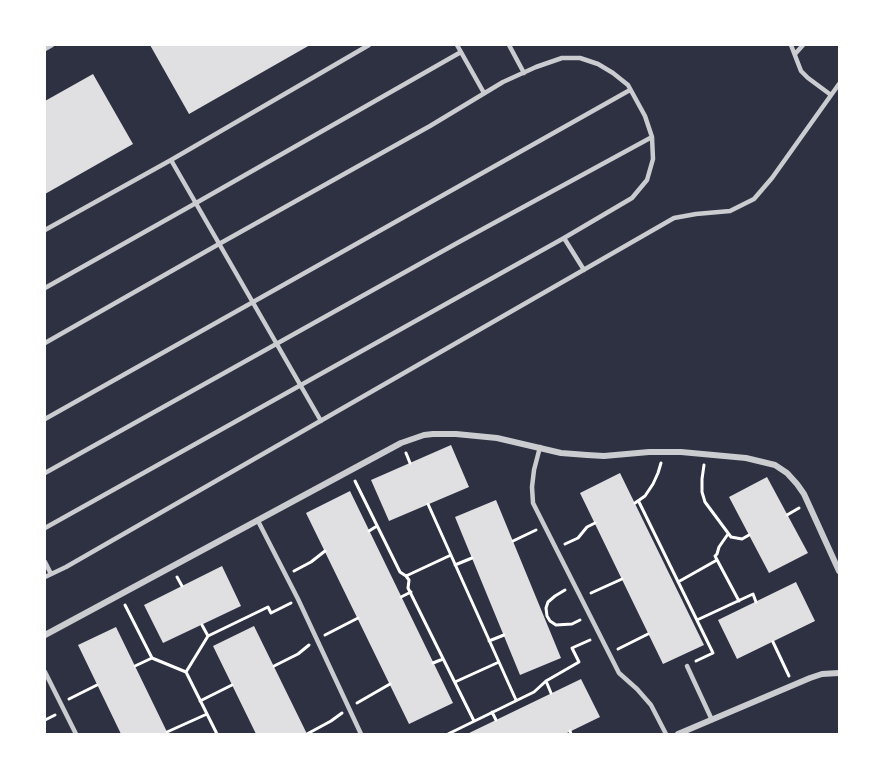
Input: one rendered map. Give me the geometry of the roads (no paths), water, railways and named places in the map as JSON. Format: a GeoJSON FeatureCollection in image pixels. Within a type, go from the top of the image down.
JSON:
{"type":"FeatureCollection","features":[{"type":"Feature","properties":{"kind":"street"},"geometry":{"type":"LineString","coordinates":[[45,635],[401,443],[434,434],[497,438],[561,453],[604,456],[662,452],[706,454],[763,461],[775,465],[787,473],[804,494],[839,571]]}},
{"type":"Feature","properties":{"kind":"street"},"geometry":{"type":"LineString","coordinates":[[678,734],[822,674],[839,673]]}},
{"type":"Feature","properties":{"kind":"lane"},"geometry":{"type":"LineString","coordinates":[[45,49],[51,45]]}},
{"type":"Feature","properties":{"kind":"lane"},"geometry":{"type":"LineString","coordinates":[[45,230],[369,45]]}},
{"type":"Feature","properties":{"kind":"lane"},"geometry":{"type":"LineString","coordinates":[[457,45],[484,93]]}},
{"type":"Feature","properties":{"kind":"lane"},"geometry":{"type":"LineString","coordinates":[[509,45],[524,73]]}},
{"type":"Feature","properties":{"kind":"lane"},"geometry":{"type":"LineString","coordinates":[[791,45],[801,71],[831,95]]}},
{"type":"Feature","properties":{"kind":"lane"},"geometry":{"type":"LineString","coordinates":[[795,54],[803,45]]}},
{"type":"Feature","properties":{"kind":"lane"},"geometry":{"type":"LineString","coordinates":[[45,288],[460,52]]}},
{"type":"Feature","properties":{"kind":"lane"},"geometry":{"type":"LineString","coordinates":[[45,343],[420,131],[502,82],[536,67],[562,58],[580,58],[598,64],[628,85],[645,116],[652,137],[653,159],[647,180],[632,198],[45,528]]}},
{"type":"Feature","properties":{"kind":"lane"},"geometry":{"type":"LineString","coordinates":[[45,577],[674,218],[730,211],[754,199],[772,178],[839,84]]}},
{"type":"Feature","properties":{"kind":"lane"},"geometry":{"type":"LineString","coordinates":[[45,419],[630,90]]}},
{"type":"Feature","properties":{"kind":"lane"},"geometry":{"type":"LineString","coordinates":[[45,472],[652,137]]}},
{"type":"Feature","properties":{"kind":"lane"},"geometry":{"type":"LineString","coordinates":[[171,160],[321,421]]}},
{"type":"Feature","properties":{"kind":"lane"},"geometry":{"type":"LineString","coordinates":[[564,238],[584,270]]}},
{"type":"Feature","properties":{"kind":"lane"},"geometry":{"type":"LineString","coordinates":[[540,447],[534,470],[533,503],[619,673],[651,705],[666,734]]}},
{"type":"Feature","properties":{"kind":"lane"},"geometry":{"type":"LineString","coordinates":[[258,521],[298,599],[361,734]]}},
{"type":"Feature","properties":{"kind":"lane"},"geometry":{"type":"LineString","coordinates":[[45,562],[51,574]]}},
{"type":"Feature","properties":{"kind":"lane"},"geometry":{"type":"LineString","coordinates":[[687,666],[712,720]]}},
{"type":"Feature","properties":{"kind":"lane"},"geometry":{"type":"LineString","coordinates":[[45,672],[76,734]]}}]}
